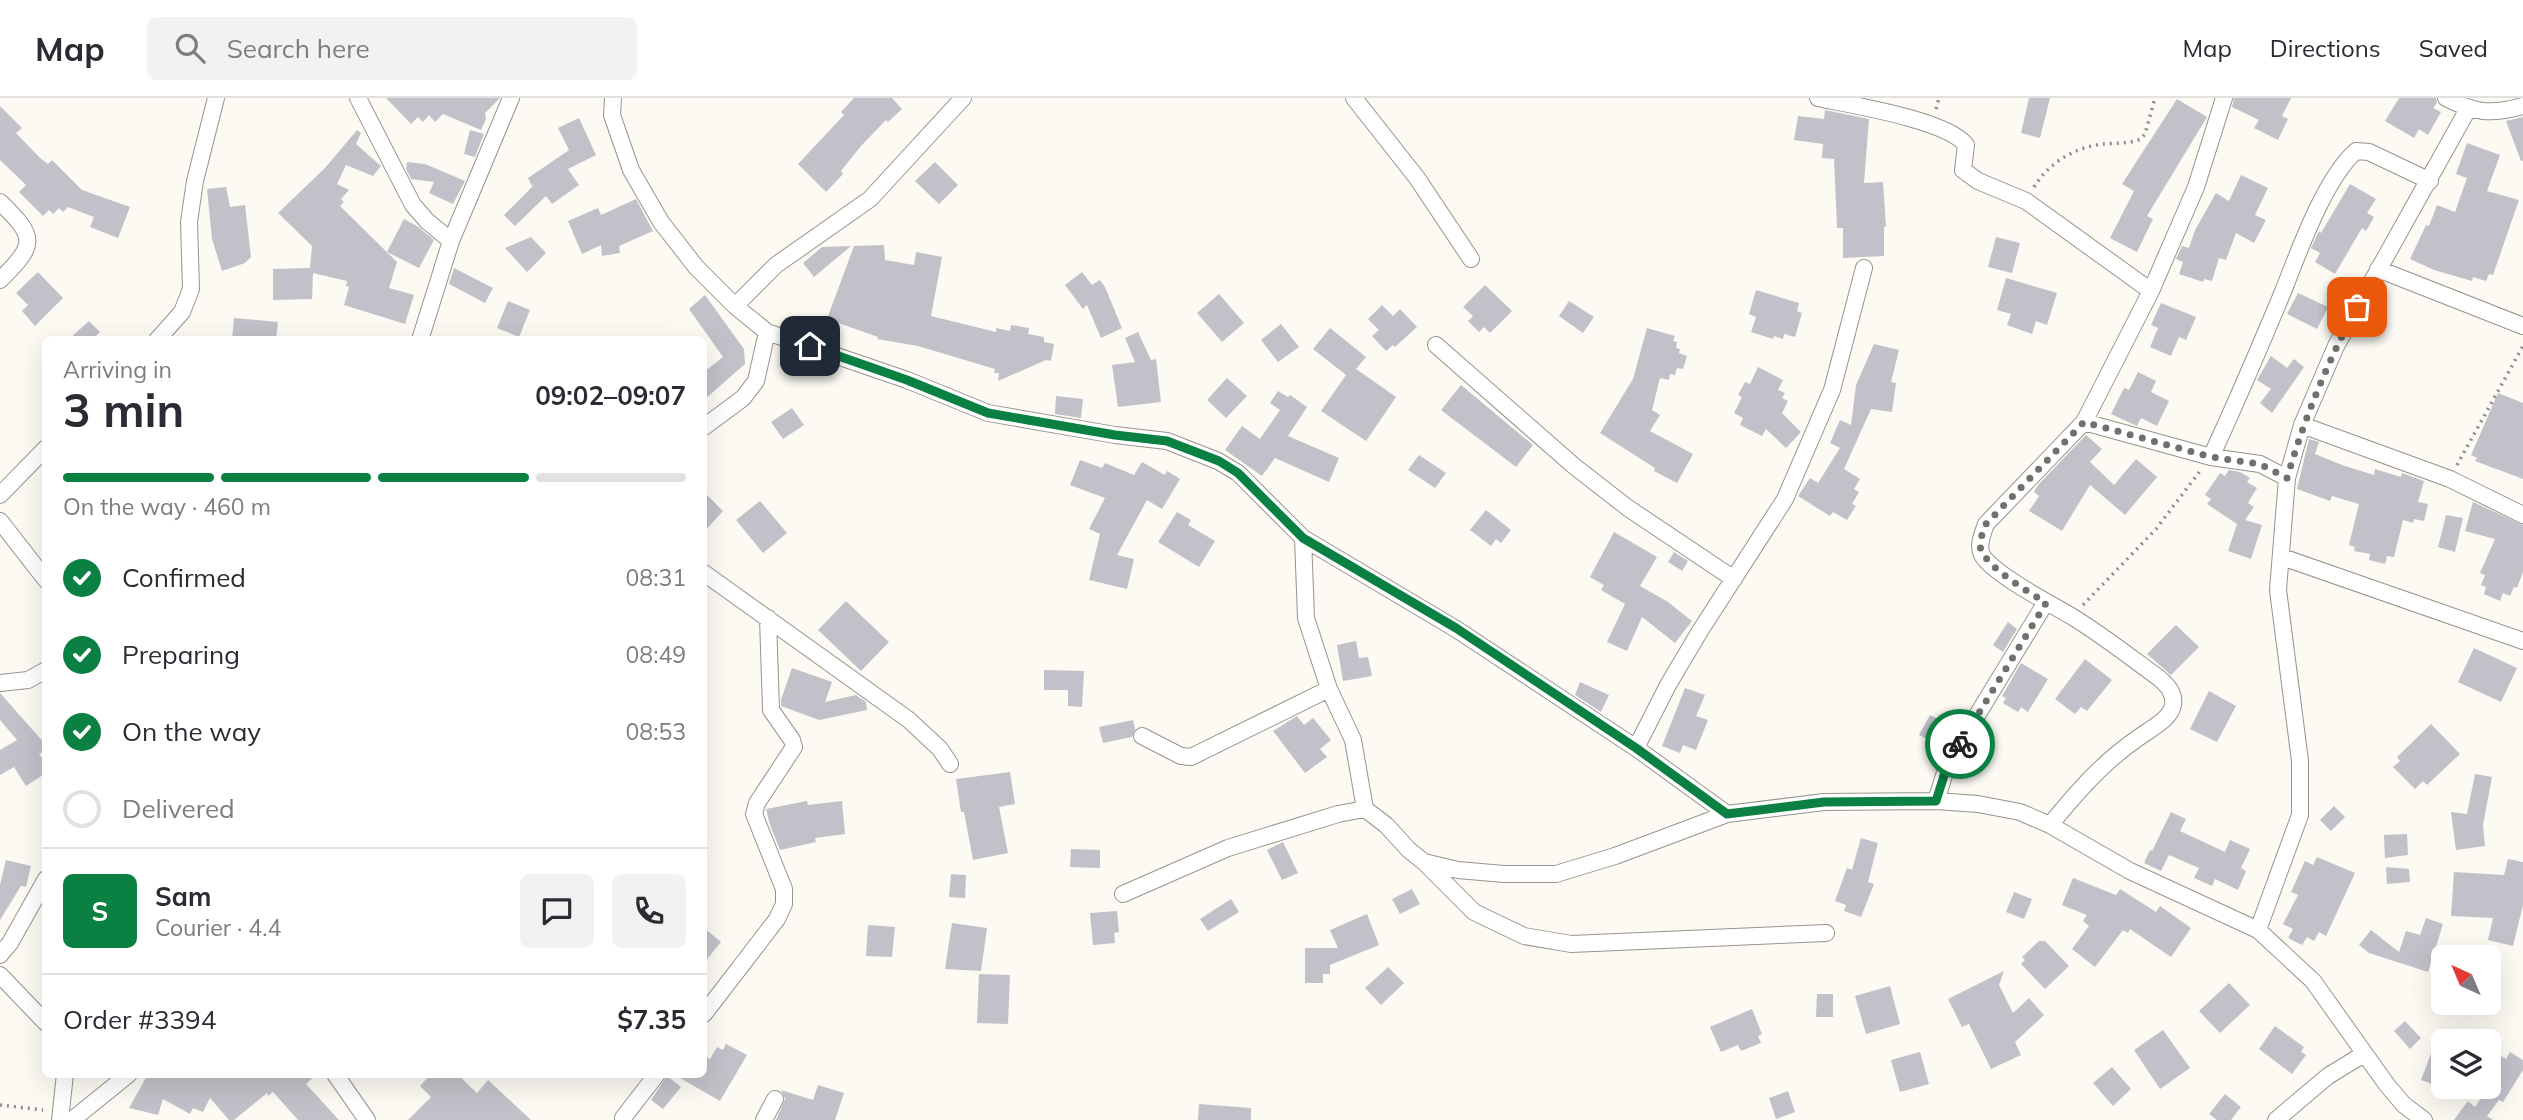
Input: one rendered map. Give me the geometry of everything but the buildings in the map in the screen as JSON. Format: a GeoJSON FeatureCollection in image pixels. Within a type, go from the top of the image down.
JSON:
{"type":"FeatureCollection","features":[{"type":"Feature","properties":{"kind":"street"},"geometry":{"type":"LineString","coordinates":[[160,336],[181,312],[191,289],[189,222],[195,181],[216,98]]}},
{"type":"Feature","properties":{"kind":"street"},"geometry":{"type":"LineString","coordinates":[[358,98],[413,205],[427,221],[452,241]]}},
{"type":"Feature","properties":{"kind":"street"},"geometry":{"type":"LineString","coordinates":[[421,336],[452,241],[512,98]]}},
{"type":"Feature","properties":{"kind":"street"},"geometry":{"type":"LineString","coordinates":[[613,98],[612,115],[631,170],[661,222],[696,267],[735,306],[767,332],[907,380],[988,413],[1115,435],[1167,441],[1219,461],[1238,473],[1303,538],[1456,628],[1636,748],[1727,814]]}},
{"type":"Feature","properties":{"kind":"street"},"geometry":{"type":"LineString","coordinates":[[735,306],[776,265],[870,199],[963,98]]}},
{"type":"Feature","properties":{"kind":"street"},"geometry":{"type":"LineString","coordinates":[[1354,98],[1417,178],[1471,259]]}},
{"type":"Feature","properties":{"kind":"street"},"geometry":{"type":"LineString","coordinates":[[1818,98],[1931,124],[1957,136],[1965,145],[1963,170],[1978,181],[2025,201],[2151,291]]}},
{"type":"Feature","properties":{"kind":"street"},"geometry":{"type":"LineString","coordinates":[[2050,825],[2091,776],[2119,751],[2168,716],[2174,704],[2171,689],[2160,678],[2071,616],[2046,603],[2000,571],[1982,555],[1980,545],[1986,524],[2084,422],[2151,291],[2196,187],[2224,98]]}},
{"type":"Feature","properties":{"kind":"street"},"geometry":{"type":"LineString","coordinates":[[2446,98],[2482,113],[2523,106]]}},
{"type":"Feature","properties":{"kind":"street"},"geometry":{"type":"LineString","coordinates":[[2258,930],[2300,815],[2300,761],[2278,590],[2287,478],[2302,425],[2336,346],[2468,109]]}},
{"type":"Feature","properties":{"kind":"street"},"geometry":{"type":"LineString","coordinates":[[2211,457],[2316,211],[2347,159],[2356,151],[2369,152],[2430,181]]}},
{"type":"Feature","properties":{"kind":"street"},"geometry":{"type":"LineString","coordinates":[[0,202],[20,222],[28,235],[27,248],[20,261],[0,280]]}},
{"type":"Feature","properties":{"kind":"street"},"geometry":{"type":"LineString","coordinates":[[1636,748],[1668,685],[1785,499],[1832,390],[1864,268]]}},
{"type":"Feature","properties":{"kind":"street"},"geometry":{"type":"LineString","coordinates":[[2378,269],[2523,326]]}},
{"type":"Feature","properties":{"kind":"street"},"geometry":{"type":"LineString","coordinates":[[707,425],[743,398],[756,381],[767,332]]}},
{"type":"Feature","properties":{"kind":"street"},"geometry":{"type":"LineString","coordinates":[[1436,345],[1574,466],[1617,500],[1734,579]]}},
{"type":"Feature","properties":{"kind":"street"},"geometry":{"type":"LineString","coordinates":[[2084,422],[2211,457],[2260,464],[2287,478]]}},
{"type":"Feature","properties":{"kind":"street"},"geometry":{"type":"LineString","coordinates":[[2302,425],[2450,479],[2523,515]]}},
{"type":"Feature","properties":{"kind":"street"},"geometry":{"type":"LineString","coordinates":[[0,495],[42,452]]}},
{"type":"Feature","properties":{"kind":"street"},"geometry":{"type":"LineString","coordinates":[[0,521],[42,575]]}},
{"type":"Feature","properties":{"kind":"street"},"geometry":{"type":"LineString","coordinates":[[1303,538],[1306,618],[1329,689],[1353,740],[1365,809],[1386,825],[1474,912],[1524,936],[1571,943],[1826,933]]}},
{"type":"Feature","properties":{"kind":"street"},"geometry":{"type":"LineString","coordinates":[[2282,557],[2523,642]]}},
{"type":"Feature","properties":{"kind":"street"},"geometry":{"type":"LineString","coordinates":[[707,575],[909,720],[940,749],[950,764]]}},
{"type":"Feature","properties":{"kind":"street"},"geometry":{"type":"LineString","coordinates":[[1936,801],[1948,763],[2046,603]]}},
{"type":"Feature","properties":{"kind":"street"},"geometry":{"type":"LineString","coordinates":[[707,1010],[776,919],[784,904],[783,889],[754,814],[757,803],[794,747],[771,710],[768,618]]}},
{"type":"Feature","properties":{"kind":"street"},"geometry":{"type":"LineString","coordinates":[[0,683],[28,680],[42,672]]}},
{"type":"Feature","properties":{"kind":"street"},"geometry":{"type":"LineString","coordinates":[[1142,736],[1181,756],[1191,758],[1329,689]]}},
{"type":"Feature","properties":{"kind":"street"},"geometry":{"type":"LineString","coordinates":[[1424,862],[1458,870],[1504,874],[1556,874],[1615,856],[1727,814],[1824,802],[1936,801],[1978,804],[2020,812],[2050,825],[2130,871],[2258,930],[2313,981],[2404,1105],[2424,1120]]}},
{"type":"Feature","properties":{"kind":"street"},"geometry":{"type":"LineString","coordinates":[[1123,894],[1228,848],[1338,814],[1365,809]]}},
{"type":"Feature","properties":{"kind":"street"},"geometry":{"type":"LineString","coordinates":[[0,955],[10,943],[42,885]]}},
{"type":"Feature","properties":{"kind":"street"},"geometry":{"type":"LineString","coordinates":[[0,975],[42,1019]]}},
{"type":"Feature","properties":{"kind":"street"},"geometry":{"type":"LineString","coordinates":[[2276,1120],[2328,1076],[2364,1054]]}},
{"type":"Feature","properties":{"kind":"street"},"geometry":{"type":"LineString","coordinates":[[64,1118],[65,1078]]}},
{"type":"Feature","properties":{"kind":"street"},"geometry":{"type":"LineString","coordinates":[[64,1118],[123,1078]]}},
{"type":"Feature","properties":{"kind":"street"},"geometry":{"type":"LineString","coordinates":[[338,1078],[367,1120]]}},
{"type":"Feature","properties":{"kind":"street"},"geometry":{"type":"LineString","coordinates":[[623,1118],[654,1078]]}},
{"type":"Feature","properties":{"kind":"street"},"geometry":{"type":"LineString","coordinates":[[764,1120],[775,1099]]}},
{"type":"Feature","properties":{"kind":"path"},"geometry":{"type":"LineString","coordinates":[[2025,201],[2044,171],[2055,161],[2088,147],[2141,139],[2145,134],[2155,98]]}},
{"type":"Feature","properties":{"kind":"path"},"geometry":{"type":"LineString","coordinates":[[2450,479],[2523,346]]}},
{"type":"Feature","properties":{"kind":"path"},"geometry":{"type":"LineString","coordinates":[[2071,616],[2156,529],[2211,457]]}},
{"type":"Feature","properties":{"kind":"path"},"geometry":{"type":"LineString","coordinates":[[0,1105],[64,1118]]}},
{"type":"Feature","properties":{"kind":"way so far"},"geometry":{"type":"LineString","coordinates":[[1960,744],[2046,603],[1982,555],[1980,545],[1986,524],[2084,422],[2211,457],[2260,464],[2287,478],[2302,425],[2336,346],[2357,307]]}},
{"type":"Feature","properties":{"kind":"route"},"geometry":{"type":"LineString","coordinates":[[810,346],[907,380],[988,413],[1115,435],[1167,441],[1219,461],[1238,473],[1303,538],[1456,628],[1636,748],[1727,814],[1824,802],[1936,801],[1948,763],[1960,744]]}}]}
